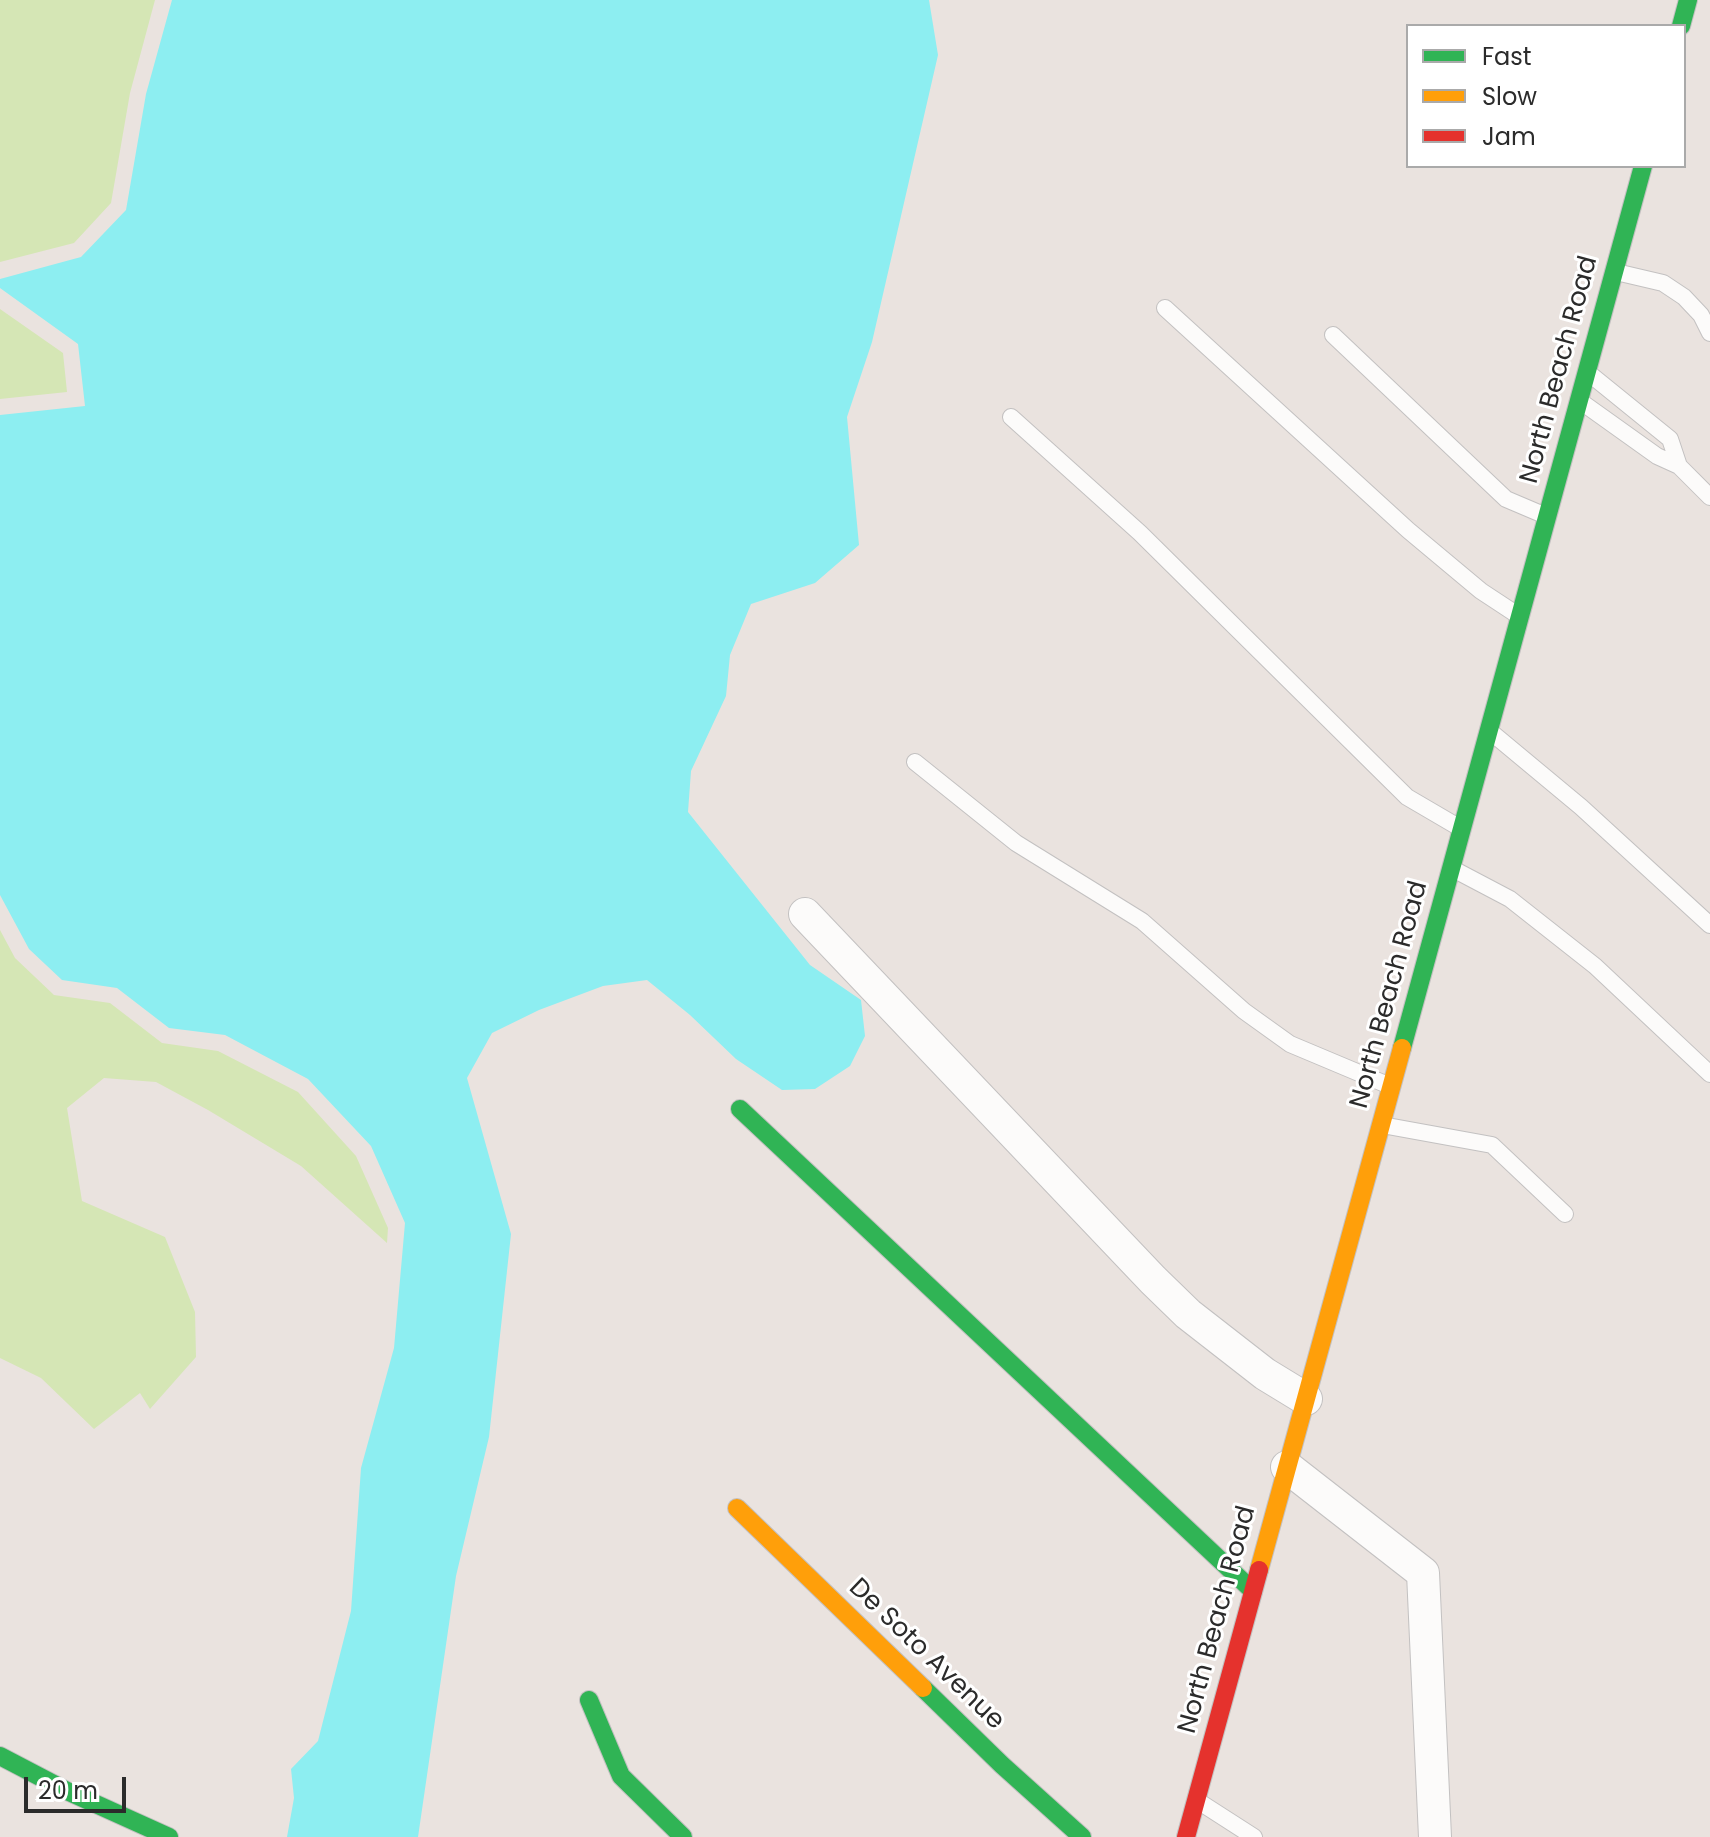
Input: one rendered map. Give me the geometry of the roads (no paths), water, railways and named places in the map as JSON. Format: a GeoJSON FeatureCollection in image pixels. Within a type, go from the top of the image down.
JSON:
{"type":"FeatureCollection","features":[{"type":"Feature","properties":{"kind":"street"},"geometry":{"type":"LineString","coordinates":[[1682,24],[1688,0]]}},
{"type":"Feature","properties":{"kind":"street","name":"North Beach Road"},"geometry":{"type":"LineString","coordinates":[[1186,1837],[1642,168]]}},
{"type":"Feature","properties":{"kind":"street"},"geometry":{"type":"LineString","coordinates":[[805,914],[1188,1314],[1265,1374],[1306,1399]]}},
{"type":"Feature","properties":{"kind":"street"},"geometry":{"type":"LineString","coordinates":[[740,1109],[1253,1591]]}},
{"type":"Feature","properties":{"kind":"street"},"geometry":{"type":"LineString","coordinates":[[1287,1467],[1423,1573],[1435,1837]]}},
{"type":"Feature","properties":{"kind":"street","name":"De Soto Avenue"},"geometry":{"type":"LineString","coordinates":[[737,1508],[1002,1765],[1082,1837]]}},
{"type":"Feature","properties":{"kind":"street"},"geometry":{"type":"LineString","coordinates":[[589,1700],[621,1776],[683,1837]]}},
{"type":"Feature","properties":{"kind":"street"},"geometry":{"type":"LineString","coordinates":[[0,1756],[67,1791],[169,1837]]}},
{"type":"Feature","properties":{"kind":"lane"},"geometry":{"type":"LineString","coordinates":[[1614,272],[1663,283],[1684,297],[1701,315],[1710,333]]}},
{"type":"Feature","properties":{"kind":"lane"},"geometry":{"type":"LineString","coordinates":[[1165,308],[1408,530],[1481,591],[1520,617]]}},
{"type":"Feature","properties":{"kind":"lane"},"geometry":{"type":"LineString","coordinates":[[1333,335],[1506,499],[1547,517]]}},
{"type":"Feature","properties":{"kind":"lane"},"geometry":{"type":"LineString","coordinates":[[1587,372],[1670,439],[1679,466]]}},
{"type":"Feature","properties":{"kind":"lane"},"geometry":{"type":"LineString","coordinates":[[1579,400],[1657,456],[1679,466],[1710,497]]}},
{"type":"Feature","properties":{"kind":"lane"},"geometry":{"type":"LineString","coordinates":[[1011,417],[1140,533],[1407,797],[1462,829]]}},
{"type":"Feature","properties":{"kind":"lane"},"geometry":{"type":"LineString","coordinates":[[1489,730],[1581,807],[1710,925]]}},
{"type":"Feature","properties":{"kind":"lane"},"geometry":{"type":"LineString","coordinates":[[915,762],[1016,843],[1142,921],[1244,1011],[1290,1044],[1391,1087]]}},
{"type":"Feature","properties":{"kind":"lane"},"geometry":{"type":"LineString","coordinates":[[1451,868],[1510,899],[1595,966],[1710,1074]]}},
{"type":"Feature","properties":{"kind":"lane"},"geometry":{"type":"LineString","coordinates":[[1381,1125],[1492,1145],[1565,1214]]}},
{"type":"Feature","properties":{"kind":"lane"},"geometry":{"type":"LineString","coordinates":[[1196,1800],[1254,1837]]}},
{"type":"Feature","properties":{"kind":"water"},"geometry":{"type":"Polygon","coordinates":[[[172,0],[929,0],[938,55],[872,342],[847,417],[859,545],[815,583],[751,604],[730,655],[726,696],[691,771],[688,812],[810,965],[861,1000],[865,1036],[850,1066],[815,1089],[782,1090],[736,1059],[647,980],[603,986],[539,1010],[492,1033],[467,1078],[511,1234],[489,1437],[456,1576],[418,1837],[287,1837],[294,1798],[291,1769],[318,1741],[351,1611],[361,1468],[394,1348],[405,1223],[371,1146],[308,1079],[225,1035],[169,1028],[117,988],[62,980],[29,949],[0,895],[0,415],[85,406],[78,344],[0,288],[0,279],[81,257],[126,210],[146,94],[172,0]]]}}]}
